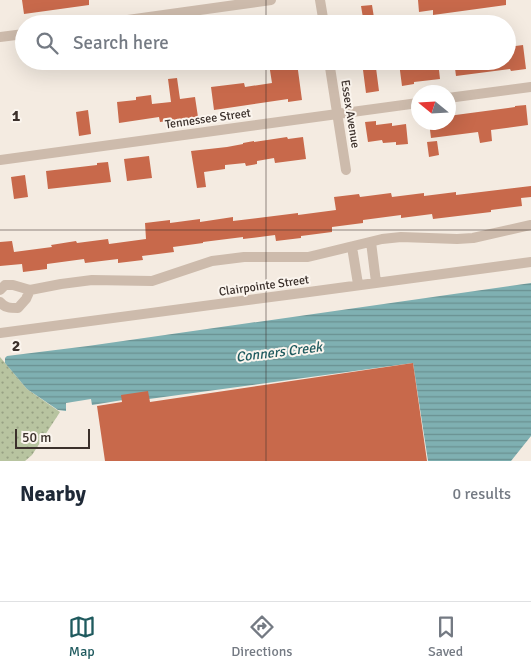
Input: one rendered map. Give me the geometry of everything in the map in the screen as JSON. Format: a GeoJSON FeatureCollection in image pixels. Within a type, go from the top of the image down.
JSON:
{"type":"FeatureCollection","features":[{"type":"Feature","properties":{"kind":"street"},"geometry":{"type":"LineString","coordinates":[[164,15],[271,0]]}},
{"type":"Feature","properties":{"kind":"street"},"geometry":{"type":"LineString","coordinates":[[320,0],[322,15]]}},
{"type":"Feature","properties":{"kind":"street"},"geometry":{"type":"LineString","coordinates":[[0,37],[15,35]]}},
{"type":"Feature","properties":{"kind":"street","name":"Essex Avenue"},"geometry":{"type":"LineString","coordinates":[[330,70],[346,170]]}},
{"type":"Feature","properties":{"kind":"street"},"geometry":{"type":"LineString","coordinates":[[456,97],[531,87]]}},
{"type":"Feature","properties":{"kind":"street","name":"Tennessee Street"},"geometry":{"type":"LineString","coordinates":[[0,160],[411,104]]}},
{"type":"Feature","properties":{"kind":"street"},"geometry":{"type":"LineString","coordinates":[[0,290],[5,285],[13,285],[30,290],[92,280],[152,281],[212,260],[244,257],[308,257],[382,239],[401,237],[473,238],[531,224]]}},
{"type":"Feature","properties":{"kind":"street"},"geometry":{"type":"LineString","coordinates":[[371,242],[376,282]]}},
{"type":"Feature","properties":{"kind":"street"},"geometry":{"type":"LineString","coordinates":[[352,247],[358,284]]}},
{"type":"Feature","properties":{"kind":"street","name":"Clairpointe Street"},"geometry":{"type":"LineString","coordinates":[[0,333],[531,262]]}},
{"type":"Feature","properties":{"kind":"street"},"geometry":{"type":"LineString","coordinates":[[0,302],[10,308],[18,308],[26,299],[30,290]]}},
{"type":"Feature","properties":{"kind":"green space"},"geometry":{"type":"Polygon","coordinates":[[[0,357],[27,389],[60,412],[32,455],[25,461],[0,461],[0,357]]]}},
{"type":"Feature","properties":{"kind":"water","name":"Conners Creek"},"geometry":{"type":"Polygon","coordinates":[[[531,283],[531,436],[511,461],[428,461],[413,363],[149,399],[123,400],[92,405],[91,399],[66,403],[66,411],[58,410],[27,389],[5,363],[7,356],[531,283]]]}},
{"type":"Feature","properties":{"kind":"building"},"geometry":{"type":"Polygon","coordinates":[[[22,0],[89,0],[89,5],[24,14],[22,0]]]}},
{"type":"Feature","properties":{"kind":"building"},"geometry":{"type":"Polygon","coordinates":[[[418,0],[506,0],[506,5],[433,15],[433,10],[419,12],[418,0]]]}},
{"type":"Feature","properties":{"kind":"building"},"geometry":{"type":"Polygon","coordinates":[[[372,5],[374,15],[362,15],[361,6],[372,5]]]}},
{"type":"Feature","properties":{"kind":"building"},"geometry":{"type":"Polygon","coordinates":[[[523,45],[526,69],[511,71],[516,70],[516,46],[523,45]]]}},
{"type":"Feature","properties":{"kind":"building"},"geometry":{"type":"Polygon","coordinates":[[[270,70],[298,70],[302,100],[288,102],[288,99],[214,110],[211,87],[244,83],[245,87],[272,83],[270,70]]]}},
{"type":"Feature","properties":{"kind":"building"},"geometry":{"type":"Polygon","coordinates":[[[363,70],[376,70],[379,91],[366,93],[363,70]]]}},
{"type":"Feature","properties":{"kind":"building"},"geometry":{"type":"Polygon","coordinates":[[[400,70],[439,70],[440,79],[414,82],[414,84],[402,86],[400,70]]]}},
{"type":"Feature","properties":{"kind":"building"},"geometry":{"type":"Polygon","coordinates":[[[455,70],[502,70],[456,76],[455,70]]]}},
{"type":"Feature","properties":{"kind":"building"},"geometry":{"type":"Polygon","coordinates":[[[177,78],[180,99],[195,97],[198,117],[160,122],[159,117],[119,123],[117,102],[136,100],[136,97],[151,95],[152,104],[171,102],[168,79],[177,78]]]}},
{"type":"Feature","properties":{"kind":"building"},"geometry":{"type":"Polygon","coordinates":[[[526,105],[528,125],[491,130],[492,141],[480,143],[478,132],[431,138],[430,130],[456,130],[456,115],[526,105]]]}},
{"type":"Feature","properties":{"kind":"building"},"geometry":{"type":"Polygon","coordinates":[[[88,110],[91,134],[79,136],[76,112],[88,110]]]}},
{"type":"Feature","properties":{"kind":"building"},"geometry":{"type":"Polygon","coordinates":[[[376,121],[376,125],[392,123],[392,126],[406,124],[408,144],[396,145],[396,142],[383,143],[382,140],[368,142],[365,122],[376,121]]]}},
{"type":"Feature","properties":{"kind":"building"},"geometry":{"type":"Polygon","coordinates":[[[287,137],[288,139],[303,137],[306,159],[275,163],[274,158],[257,161],[257,164],[246,166],[245,163],[225,165],[225,169],[204,172],[206,187],[197,188],[191,151],[287,137]]]}},
{"type":"Feature","properties":{"kind":"building"},"geometry":{"type":"Polygon","coordinates":[[[437,141],[439,155],[429,157],[427,142],[437,141]]]}},
{"type":"Feature","properties":{"kind":"building"},"geometry":{"type":"Polygon","coordinates":[[[149,156],[152,178],[127,181],[124,159],[149,156]]]}},
{"type":"Feature","properties":{"kind":"building"},"geometry":{"type":"Polygon","coordinates":[[[108,162],[111,182],[48,189],[46,171],[108,162]]]}},
{"type":"Feature","properties":{"kind":"building"},"geometry":{"type":"Polygon","coordinates":[[[25,175],[28,197],[14,199],[11,177],[25,175]]]}},
{"type":"Feature","properties":{"kind":"building"},"geometry":{"type":"Polygon","coordinates":[[[531,186],[531,197],[521,198],[522,206],[491,210],[491,212],[433,219],[432,214],[401,218],[401,215],[363,220],[363,223],[332,227],[332,232],[301,236],[301,238],[276,241],[275,235],[203,242],[173,247],[174,252],[142,256],[143,260],[118,263],[118,259],[85,263],[84,259],[47,264],[47,269],[23,272],[22,264],[0,266],[0,242],[12,241],[14,252],[52,247],[51,245],[76,241],[77,243],[108,239],[109,244],[146,239],[145,223],[170,220],[170,223],[200,219],[200,222],[233,217],[233,221],[336,210],[334,197],[359,194],[360,197],[391,193],[392,197],[456,192],[456,195],[531,186]]]}},
{"type":"Feature","properties":{"kind":"building"},"geometry":{"type":"Polygon","coordinates":[[[413,363],[427,461],[105,461],[97,406],[122,402],[121,395],[148,391],[150,402],[413,363]]]}}]}
